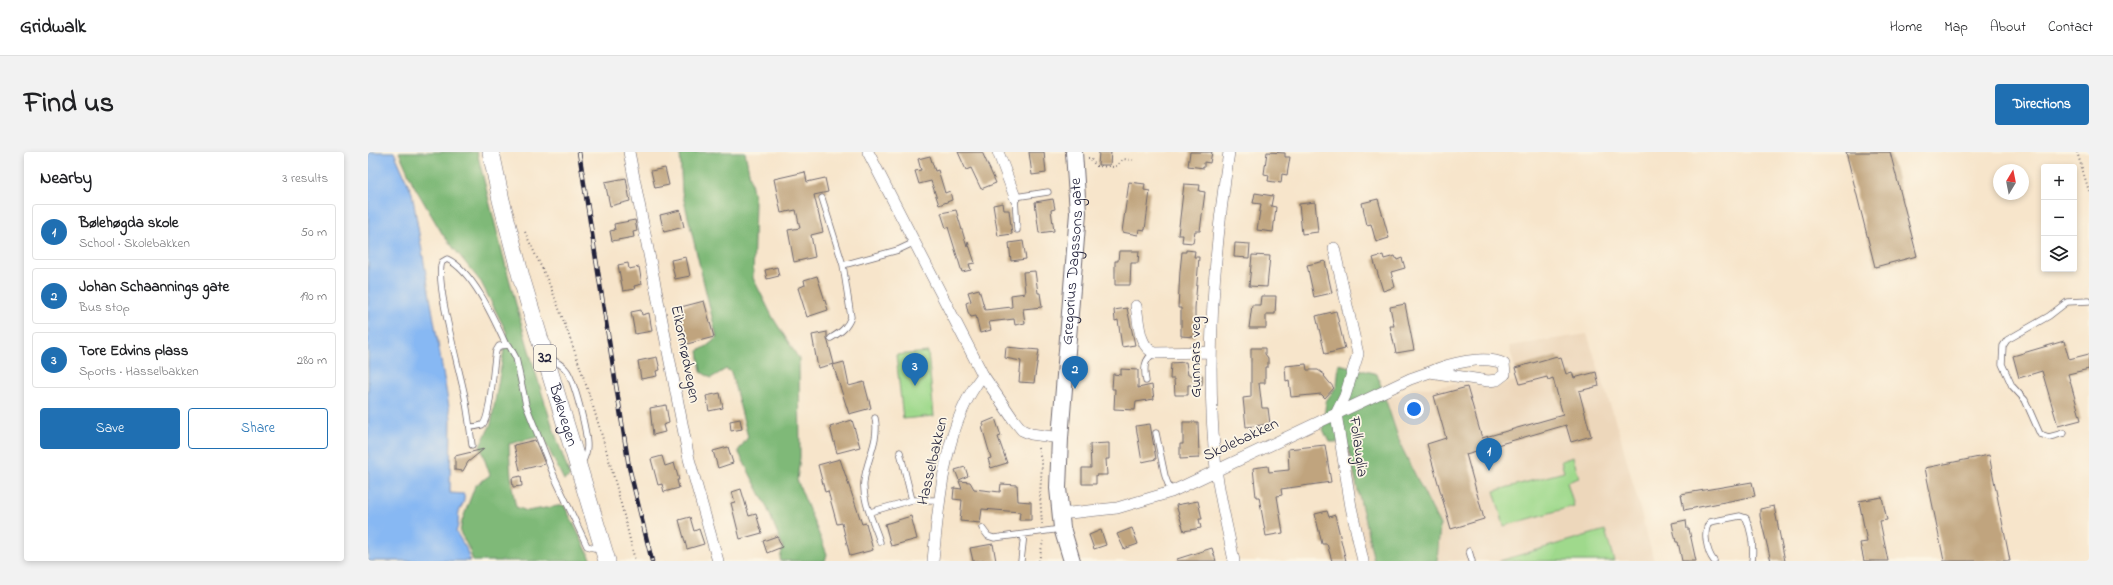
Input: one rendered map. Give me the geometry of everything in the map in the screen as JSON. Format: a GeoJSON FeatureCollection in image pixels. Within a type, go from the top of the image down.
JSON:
{"type":"FeatureCollection","features":[{"type":"Feature","properties":{"kind":"main road","name":"Bølevegen"},"geometry":{"type":"LineString","coordinates":[[491,152],[510,237],[605,554]]}},
{"type":"Feature","properties":{"kind":"street","name":"Eikornrødvegen"},"geometry":{"type":"LineString","coordinates":[[630,152],[689,459],[718,561]]}},
{"type":"Feature","properties":{"kind":"street"},"geometry":{"type":"LineString","coordinates":[[868,152],[983,375],[1022,430],[1039,436],[1060,438]]}},
{"type":"Feature","properties":{"kind":"street"},"geometry":{"type":"LineString","coordinates":[[998,152],[1015,197]]}},
{"type":"Feature","properties":{"kind":"street","name":"Gunnars veg"},"geometry":{"type":"LineString","coordinates":[[1229,152],[1217,241],[1210,352],[1217,470],[1234,561]]}},
{"type":"Feature","properties":{"kind":"street","name":"Gregorius Dagssons gate"},"geometry":{"type":"LineString","coordinates":[[1072,561],[1061,521],[1058,488],[1060,438],[1078,213],[1075,156]]}},
{"type":"Feature","properties":{"kind":"street","name":"Follauglia"},"geometry":{"type":"LineString","coordinates":[[1334,248],[1358,354],[1345,396],[1336,414],[1351,507],[1363,561]]}},
{"type":"Feature","properties":{"kind":"street"},"geometry":{"type":"LineString","coordinates":[[1136,306],[1143,343],[1146,349],[1155,353],[1210,352]]}},
{"type":"Feature","properties":{"kind":"street","name":"Skolebakken"},"geometry":{"type":"LineString","coordinates":[[1061,521],[1117,508],[1170,492],[1410,379],[1449,364],[1497,360],[1504,364],[1505,374],[1497,380],[1488,381],[1430,372]]}},
{"type":"Feature","properties":{"kind":"street","name":"Hasselbakken"},"geometry":{"type":"LineString","coordinates":[[933,561],[939,500],[946,464],[959,416],[974,386],[983,375]]}},
{"type":"Feature","properties":{"kind":"lane"},"geometry":{"type":"LineString","coordinates":[[1017,230],[1015,197],[1048,192]]}},
{"type":"Feature","properties":{"kind":"lane"},"geometry":{"type":"LineString","coordinates":[[822,198],[843,265],[851,317],[848,325],[840,333],[831,338]]}},
{"type":"Feature","properties":{"kind":"lane"},"geometry":{"type":"LineString","coordinates":[[843,265],[898,250],[914,243]]}},
{"type":"Feature","properties":{"kind":"lane"},"geometry":{"type":"LineString","coordinates":[[472,446],[465,397],[442,288],[440,268],[442,262],[447,259],[455,263],[468,277],[506,345]]}},
{"type":"Feature","properties":{"kind":"lane"},"geometry":{"type":"LineString","coordinates":[[2064,433],[2049,437],[2040,434],[2025,400],[2012,386],[2002,364],[2002,355],[2007,340],[2049,316],[2067,302],[2089,301]]}},
{"type":"Feature","properties":{"kind":"lane"},"geometry":{"type":"LineString","coordinates":[[470,427],[482,425],[488,412],[496,351],[499,346],[511,346],[514,351],[526,405],[554,476],[568,502],[587,546],[605,554]]}},
{"type":"Feature","properties":{"kind":"lane"},"geometry":{"type":"LineString","coordinates":[[1146,381],[1144,369],[1146,361],[1150,355],[1155,353]]}},
{"type":"Feature","properties":{"kind":"lane"},"geometry":{"type":"LineString","coordinates":[[875,418],[877,433],[864,484],[870,512],[880,542]]}},
{"type":"Feature","properties":{"kind":"lane"},"geometry":{"type":"LineString","coordinates":[[1156,432],[1164,476],[1170,492]]}},
{"type":"Feature","properties":{"kind":"lane"},"geometry":{"type":"LineString","coordinates":[[900,452],[912,500]]}},
{"type":"Feature","properties":{"kind":"lane"},"geometry":{"type":"LineString","coordinates":[[870,512],[912,500],[939,500]]}},
{"type":"Feature","properties":{"kind":"lane"},"geometry":{"type":"LineString","coordinates":[[1714,561],[1708,546],[1707,525],[1710,522],[1740,516],[1746,518],[1748,523],[1752,540],[1752,561]]}},
{"type":"Feature","properties":{"kind":"lane"},"geometry":{"type":"LineString","coordinates":[[982,528],[988,536],[994,538],[1043,532],[1061,521]]}},
{"type":"Feature","properties":{"kind":"lane"},"geometry":{"type":"LineString","coordinates":[[1021,561],[1024,534]]}},
{"type":"Feature","properties":{"kind":"lane"},"geometry":{"type":"LineString","coordinates":[[1469,551],[1472,561]]}},
{"type":"Feature","properties":{"kind":"path"},"geometry":{"type":"LineString","coordinates":[[2077,152],[2089,191]]}},
{"type":"Feature","properties":{"kind":"path"},"geometry":{"type":"LineString","coordinates":[[1075,156],[1090,158],[1096,166],[1115,167],[1123,159],[1133,160]]}},
{"type":"Feature","properties":{"kind":"path"},"geometry":{"type":"LineString","coordinates":[[524,230],[553,292],[576,358],[601,434],[635,561]]}},
{"type":"Feature","properties":{"kind":"path"},"geometry":{"type":"LineString","coordinates":[[1038,448],[1042,464],[1040,495],[1043,532],[1040,561]]}},
{"type":"Feature","properties":{"kind":"shaded area"},"geometry":{"type":"Polygon","coordinates":[[[1587,334],[1620,435],[1654,561],[1363,561],[1351,507],[1345,432],[1350,416],[1415,387],[1428,388],[1463,383],[1494,387],[1518,380],[1509,346],[1587,334]]]}},
{"type":"Feature","properties":{"kind":"green space"},"geometry":{"type":"Polygon","coordinates":[[[399,152],[477,152],[508,274],[531,356],[570,476],[564,480],[542,436],[509,444],[510,468],[516,507],[527,511],[564,505],[592,561],[473,561],[469,549],[460,532],[462,521],[475,486],[490,475],[480,446],[491,424],[507,333],[481,282],[443,235],[413,184],[399,152]]]}},
{"type":"Feature","properties":{"kind":"green space"},"geometry":{"type":"Polygon","coordinates":[[[680,152],[745,152],[755,202],[753,278],[773,318],[799,359],[800,457],[797,480],[827,554],[825,561],[781,561],[780,558],[783,547],[766,505],[738,451],[748,437],[731,372],[726,369],[711,378],[701,372],[698,351],[717,338],[682,192],[680,152]]]}},
{"type":"Feature","properties":{"kind":"green space"},"geometry":{"type":"Polygon","coordinates":[[[928,352],[934,416],[903,419],[896,355],[928,352]]]}},
{"type":"Feature","properties":{"kind":"green space"},"geometry":{"type":"Polygon","coordinates":[[[1339,364],[1377,374],[1401,446],[1440,525],[1437,561],[1374,561],[1347,442],[1329,442],[1323,429],[1326,401],[1337,386],[1339,364]]]}},
{"type":"Feature","properties":{"kind":"green space"},"geometry":{"type":"Polygon","coordinates":[[[1573,457],[1579,478],[1567,482],[1574,506],[1504,526],[1494,491],[1564,472],[1561,461],[1573,457]]]}},
{"type":"Feature","properties":{"kind":"green space"},"geometry":{"type":"Polygon","coordinates":[[[1605,530],[1614,561],[1499,561],[1605,530]]]}},
{"type":"Feature","properties":{"kind":"water"},"geometry":{"type":"Polygon","coordinates":[[[368,152],[394,152],[412,193],[451,418],[450,493],[464,494],[464,502],[459,512],[456,532],[466,548],[470,561],[368,561],[368,152]]]}},
{"type":"Feature","properties":{"kind":"building"},"geometry":{"type":"Polygon","coordinates":[[[958,152],[982,152],[996,183],[981,189],[971,168],[966,170],[958,152]]]}},
{"type":"Feature","properties":{"kind":"building"},"geometry":{"type":"Polygon","coordinates":[[[1029,152],[1044,152],[1046,173],[1032,175],[1029,152]]]}},
{"type":"Feature","properties":{"kind":"building"},"geometry":{"type":"Polygon","coordinates":[[[1099,152],[1111,152],[1110,165],[1098,165],[1099,152]]]}},
{"type":"Feature","properties":{"kind":"building"},"geometry":{"type":"Polygon","coordinates":[[[1190,152],[1212,152],[1210,163],[1204,162],[1204,168],[1188,166],[1190,152]]]}},
{"type":"Feature","properties":{"kind":"building"},"geometry":{"type":"Polygon","coordinates":[[[1267,152],[1285,153],[1285,157],[1290,157],[1287,175],[1282,174],[1281,183],[1268,181],[1269,175],[1264,174],[1267,152]]]}},
{"type":"Feature","properties":{"kind":"building"},"geometry":{"type":"Polygon","coordinates":[[[1846,152],[1890,152],[1917,256],[1875,267],[1846,152]]]}},
{"type":"Feature","properties":{"kind":"building"},"geometry":{"type":"Polygon","coordinates":[[[930,156],[935,171],[938,170],[945,193],[950,191],[952,200],[939,205],[931,181],[919,184],[915,171],[921,170],[918,159],[930,156]]]}},
{"type":"Feature","properties":{"kind":"building"},"geometry":{"type":"Polygon","coordinates":[[[665,168],[669,185],[655,188],[651,171],[665,168]]]}},
{"type":"Feature","properties":{"kind":"building"},"geometry":{"type":"Polygon","coordinates":[[[805,172],[807,182],[825,178],[828,192],[814,195],[823,232],[811,235],[815,257],[794,262],[788,230],[800,228],[796,210],[781,213],[774,179],[805,172]]]}},
{"type":"Feature","properties":{"kind":"building"},"geometry":{"type":"Polygon","coordinates":[[[626,178],[630,201],[610,206],[605,182],[626,178]]]}},
{"type":"Feature","properties":{"kind":"building"},"geometry":{"type":"Polygon","coordinates":[[[1129,182],[1145,184],[1144,190],[1150,191],[1145,230],[1139,229],[1138,235],[1122,232],[1129,182]]]}},
{"type":"Feature","properties":{"kind":"building"},"geometry":{"type":"Polygon","coordinates":[[[1184,184],[1200,185],[1199,191],[1205,192],[1200,231],[1195,231],[1193,243],[1182,242],[1183,235],[1178,235],[1184,184]]]}},
{"type":"Feature","properties":{"kind":"building"},"geometry":{"type":"Polygon","coordinates":[[[1255,193],[1273,196],[1271,206],[1276,207],[1273,232],[1257,230],[1261,204],[1253,203],[1255,193]]]}},
{"type":"Feature","properties":{"kind":"building"},"geometry":{"type":"Polygon","coordinates":[[[1053,199],[1055,209],[1051,210],[1054,231],[1039,233],[1035,202],[1053,199]]]}},
{"type":"Feature","properties":{"kind":"building"},"geometry":{"type":"Polygon","coordinates":[[[1378,199],[1389,238],[1376,242],[1371,224],[1367,225],[1362,203],[1378,199]]]}},
{"type":"Feature","properties":{"kind":"building"},"geometry":{"type":"Polygon","coordinates":[[[1315,202],[1318,232],[1302,234],[1299,204],[1315,202]]]}},
{"type":"Feature","properties":{"kind":"building"},"geometry":{"type":"Polygon","coordinates":[[[1003,203],[1004,210],[1009,210],[1012,234],[998,236],[993,205],[1003,203]]]}},
{"type":"Feature","properties":{"kind":"building"},"geometry":{"type":"Polygon","coordinates":[[[680,210],[684,227],[664,232],[660,215],[680,210]]]}},
{"type":"Feature","properties":{"kind":"building"},"geometry":{"type":"Polygon","coordinates":[[[956,210],[967,247],[968,242],[975,263],[969,264],[971,270],[962,272],[948,227],[946,228],[941,213],[956,210]]]}},
{"type":"Feature","properties":{"kind":"building"},"geometry":{"type":"Polygon","coordinates":[[[635,220],[637,231],[633,232],[634,237],[612,241],[610,231],[615,230],[614,224],[635,220]]]}},
{"type":"Feature","properties":{"kind":"building"},"geometry":{"type":"Polygon","coordinates":[[[1023,241],[1026,259],[1011,261],[1009,243],[1023,241]]]}},
{"type":"Feature","properties":{"kind":"building"},"geometry":{"type":"Polygon","coordinates":[[[1235,243],[1250,244],[1249,258],[1234,257],[1235,243]]]}},
{"type":"Feature","properties":{"kind":"building"},"geometry":{"type":"Polygon","coordinates":[[[1186,250],[1195,251],[1194,257],[1199,257],[1195,308],[1195,337],[1181,336],[1181,308],[1178,308],[1182,252],[1186,252],[1186,250]]]}},
{"type":"Feature","properties":{"kind":"building"},"geometry":{"type":"Polygon","coordinates":[[[1119,251],[1139,251],[1138,263],[1131,263],[1130,285],[1115,285],[1115,261],[1118,261],[1119,251]]]}},
{"type":"Feature","properties":{"kind":"building"},"geometry":{"type":"Polygon","coordinates":[[[1252,255],[1270,256],[1267,287],[1249,286],[1252,255]]]}},
{"type":"Feature","properties":{"kind":"building"},"geometry":{"type":"Polygon","coordinates":[[[1383,255],[1384,259],[1395,256],[1397,260],[1402,258],[1405,268],[1391,272],[1395,287],[1383,291],[1373,258],[1383,255]]]}},
{"type":"Feature","properties":{"kind":"building"},"geometry":{"type":"Polygon","coordinates":[[[686,257],[690,276],[675,279],[671,260],[686,257]]]}},
{"type":"Feature","properties":{"kind":"building"},"geometry":{"type":"Polygon","coordinates":[[[1325,261],[1332,293],[1314,297],[1307,265],[1325,261]]]}},
{"type":"Feature","properties":{"kind":"building"},"geometry":{"type":"Polygon","coordinates":[[[628,263],[629,269],[639,267],[642,284],[634,286],[635,289],[623,291],[618,265],[628,263]]]}},
{"type":"Feature","properties":{"kind":"building"},"geometry":{"type":"Polygon","coordinates":[[[777,267],[779,276],[767,279],[765,270],[777,267]]]}},
{"type":"Feature","properties":{"kind":"building"},"geometry":{"type":"Polygon","coordinates":[[[1035,271],[1038,293],[1040,293],[1042,307],[1023,309],[1025,323],[1015,325],[1014,319],[989,322],[991,330],[980,333],[976,316],[971,317],[968,312],[966,303],[971,301],[968,292],[979,289],[985,310],[1012,307],[1011,295],[1025,293],[1023,272],[1035,271]]]}},
{"type":"Feature","properties":{"kind":"building"},"geometry":{"type":"Polygon","coordinates":[[[817,276],[828,310],[807,317],[798,288],[805,285],[804,280],[817,276]]]}},
{"type":"Feature","properties":{"kind":"building"},"geometry":{"type":"Polygon","coordinates":[[[1261,296],[1276,296],[1275,314],[1266,314],[1266,328],[1249,328],[1252,305],[1260,305],[1261,296]]]}},
{"type":"Feature","properties":{"kind":"building"},"geometry":{"type":"Polygon","coordinates":[[[704,301],[714,337],[687,344],[679,315],[683,314],[681,307],[704,301]]]}},
{"type":"Feature","properties":{"kind":"building"},"geometry":{"type":"Polygon","coordinates":[[[1405,304],[1414,350],[1396,353],[1390,326],[1394,326],[1390,307],[1405,304]]]}},
{"type":"Feature","properties":{"kind":"building"},"geometry":{"type":"Polygon","coordinates":[[[1127,308],[1135,345],[1122,347],[1118,320],[1115,321],[1114,310],[1127,308]]]}},
{"type":"Feature","properties":{"kind":"building"},"geometry":{"type":"Polygon","coordinates":[[[641,310],[642,315],[649,313],[652,331],[635,334],[631,312],[641,310]]]}},
{"type":"Feature","properties":{"kind":"building"},"geometry":{"type":"Polygon","coordinates":[[[1336,311],[1345,349],[1325,354],[1316,316],[1336,311]]]}},
{"type":"Feature","properties":{"kind":"building"},"geometry":{"type":"Polygon","coordinates":[[[827,332],[827,338],[834,364],[818,368],[812,335],[827,332]]]}},
{"type":"Feature","properties":{"kind":"building"},"geometry":{"type":"Polygon","coordinates":[[[2064,341],[2069,359],[2089,354],[2089,369],[2068,374],[2081,420],[2058,426],[2042,371],[2019,378],[2013,356],[2064,341]]]}},
{"type":"Feature","properties":{"kind":"building"},"geometry":{"type":"Polygon","coordinates":[[[1006,347],[1039,350],[1034,383],[1019,382],[1021,361],[1005,358],[1006,347]]]}},
{"type":"Feature","properties":{"kind":"building"},"geometry":{"type":"Polygon","coordinates":[[[1251,348],[1265,348],[1265,354],[1268,358],[1268,367],[1265,367],[1265,383],[1259,383],[1262,408],[1268,408],[1270,424],[1246,427],[1243,398],[1251,397],[1251,348]]]}},
{"type":"Feature","properties":{"kind":"building"},"geometry":{"type":"Polygon","coordinates":[[[1557,356],[1558,359],[1561,358],[1566,374],[1572,372],[1574,378],[1596,372],[1599,386],[1579,391],[1591,436],[1571,442],[1566,425],[1466,454],[1484,519],[1451,529],[1427,444],[1446,438],[1434,396],[1467,387],[1482,438],[1563,415],[1553,378],[1548,380],[1547,377],[1520,384],[1515,368],[1557,356]]]}},
{"type":"Feature","properties":{"kind":"building"},"geometry":{"type":"Polygon","coordinates":[[[657,357],[660,370],[656,371],[657,376],[641,379],[638,361],[657,357]]]}},
{"type":"Feature","properties":{"kind":"building"},"geometry":{"type":"Polygon","coordinates":[[[844,362],[849,386],[864,382],[871,408],[849,414],[833,365],[844,362]]]}},
{"type":"Feature","properties":{"kind":"building"},"geometry":{"type":"Polygon","coordinates":[[[1186,362],[1188,375],[1202,375],[1202,385],[1188,385],[1188,395],[1175,395],[1174,379],[1170,379],[1171,363],[1186,362]]]}},
{"type":"Feature","properties":{"kind":"building"},"geometry":{"type":"Polygon","coordinates":[[[1306,364],[1307,370],[1318,370],[1325,375],[1324,376],[1334,388],[1325,398],[1321,394],[1291,397],[1289,380],[1286,381],[1285,366],[1306,364]]]}},
{"type":"Feature","properties":{"kind":"building"},"geometry":{"type":"Polygon","coordinates":[[[1121,369],[1138,370],[1138,388],[1152,385],[1154,399],[1136,402],[1135,410],[1114,409],[1115,389],[1112,389],[1113,374],[1121,375],[1121,369]]]}},
{"type":"Feature","properties":{"kind":"building"},"geometry":{"type":"Polygon","coordinates":[[[720,393],[723,408],[709,411],[706,396],[720,393]]]}},
{"type":"Feature","properties":{"kind":"building"},"geometry":{"type":"Polygon","coordinates":[[[666,405],[669,423],[663,425],[665,432],[653,435],[650,408],[666,405]]]}},
{"type":"Feature","properties":{"kind":"building"},"geometry":{"type":"Polygon","coordinates":[[[995,418],[1001,436],[998,437],[1007,463],[991,468],[988,459],[991,458],[982,427],[984,426],[983,423],[995,418]]]}},
{"type":"Feature","properties":{"kind":"building"},"geometry":{"type":"Polygon","coordinates":[[[740,419],[742,429],[731,431],[730,421],[740,419]]]}},
{"type":"Feature","properties":{"kind":"building"},"geometry":{"type":"Polygon","coordinates":[[[852,420],[860,447],[837,453],[830,427],[852,420]]]}},
{"type":"Feature","properties":{"kind":"building"},"geometry":{"type":"Polygon","coordinates":[[[1183,422],[1198,422],[1199,458],[1180,459],[1180,444],[1183,444],[1183,422]]]}},
{"type":"Feature","properties":{"kind":"building"},"geometry":{"type":"Polygon","coordinates":[[[1150,424],[1156,459],[1142,462],[1136,426],[1150,424]]]}},
{"type":"Feature","properties":{"kind":"building"},"geometry":{"type":"Polygon","coordinates":[[[535,440],[545,464],[520,470],[514,445],[535,440]]]}},
{"type":"Feature","properties":{"kind":"building"},"geometry":{"type":"Polygon","coordinates":[[[1109,443],[1109,459],[1106,459],[1107,475],[1096,475],[1096,484],[1082,484],[1082,468],[1091,468],[1090,444],[1109,443]]]}},
{"type":"Feature","properties":{"kind":"building"},"geometry":{"type":"Polygon","coordinates":[[[1325,445],[1331,482],[1281,489],[1282,495],[1277,496],[1283,533],[1266,536],[1259,497],[1256,497],[1253,468],[1268,466],[1269,472],[1289,470],[1288,449],[1325,445]]]}},
{"type":"Feature","properties":{"kind":"building"},"geometry":{"type":"Polygon","coordinates":[[[728,447],[733,463],[718,468],[713,451],[728,447]]]}},
{"type":"Feature","properties":{"kind":"building"},"geometry":{"type":"Polygon","coordinates":[[[484,449],[468,462],[463,471],[455,470],[455,456],[484,449]]]}},
{"type":"Feature","properties":{"kind":"building"},"geometry":{"type":"Polygon","coordinates":[[[1989,455],[2010,561],[1944,561],[1925,468],[1989,455]]]}},
{"type":"Feature","properties":{"kind":"building"},"geometry":{"type":"Polygon","coordinates":[[[662,456],[665,466],[674,463],[679,480],[677,480],[679,488],[664,492],[662,484],[658,485],[651,459],[662,456]]]}},
{"type":"Feature","properties":{"kind":"building"},"geometry":{"type":"Polygon","coordinates":[[[840,459],[862,524],[866,523],[873,550],[850,556],[842,523],[837,524],[828,491],[825,492],[818,465],[840,459]]]}},
{"type":"Feature","properties":{"kind":"building"},"geometry":{"type":"Polygon","coordinates":[[[965,467],[968,476],[959,480],[955,470],[965,467]]]}},
{"type":"Feature","properties":{"kind":"building"},"geometry":{"type":"Polygon","coordinates":[[[521,476],[522,486],[513,487],[512,478],[521,476]]]}},
{"type":"Feature","properties":{"kind":"building"},"geometry":{"type":"Polygon","coordinates":[[[959,481],[970,482],[974,489],[1000,492],[1001,484],[1017,485],[1018,501],[1031,502],[1031,520],[1019,520],[1020,512],[982,509],[980,523],[960,521],[962,500],[953,499],[954,488],[962,489],[959,481]]]}},
{"type":"Feature","properties":{"kind":"building"},"geometry":{"type":"Polygon","coordinates":[[[1752,482],[1755,496],[1684,510],[1681,494],[1752,482]]]}},
{"type":"Feature","properties":{"kind":"building"},"geometry":{"type":"Polygon","coordinates":[[[741,489],[749,516],[756,514],[762,533],[740,539],[731,503],[735,502],[732,492],[741,489]]]}},
{"type":"Feature","properties":{"kind":"building"},"geometry":{"type":"Polygon","coordinates":[[[1882,497],[1887,520],[1880,521],[1888,561],[1864,561],[1860,543],[1867,542],[1859,501],[1882,497]]]}},
{"type":"Feature","properties":{"kind":"building"},"geometry":{"type":"Polygon","coordinates":[[[1198,501],[1202,519],[1199,519],[1201,528],[1184,531],[1176,505],[1198,501]]]}},
{"type":"Feature","properties":{"kind":"building"},"geometry":{"type":"Polygon","coordinates":[[[1774,506],[1785,561],[1771,561],[1760,516],[1760,509],[1774,506]]]}},
{"type":"Feature","properties":{"kind":"building"},"geometry":{"type":"Polygon","coordinates":[[[1327,511],[1329,517],[1335,515],[1346,561],[1332,561],[1327,544],[1322,544],[1315,514],[1327,511]]]}},
{"type":"Feature","properties":{"kind":"building"},"geometry":{"type":"Polygon","coordinates":[[[911,516],[917,539],[891,546],[885,524],[911,516]]]}},
{"type":"Feature","properties":{"kind":"building"},"geometry":{"type":"Polygon","coordinates":[[[690,517],[694,531],[699,529],[704,544],[687,549],[679,520],[690,517]]]}},
{"type":"Feature","properties":{"kind":"building"},"geometry":{"type":"Polygon","coordinates":[[[1686,520],[1696,561],[1682,561],[1678,542],[1676,542],[1672,523],[1686,520]]]}},
{"type":"Feature","properties":{"kind":"building"},"geometry":{"type":"Polygon","coordinates":[[[1132,528],[1138,544],[1124,549],[1117,534],[1132,528]]]}},
{"type":"Feature","properties":{"kind":"building"},"geometry":{"type":"Polygon","coordinates":[[[1101,530],[1106,545],[1094,549],[1089,535],[1101,530]]]}},
{"type":"Feature","properties":{"kind":"building"},"geometry":{"type":"Polygon","coordinates":[[[777,536],[782,547],[767,553],[763,541],[777,536]]]}},
{"type":"Feature","properties":{"kind":"building"},"geometry":{"type":"Polygon","coordinates":[[[993,544],[996,561],[973,561],[970,548],[993,544]]]}},
{"type":"Feature","properties":{"kind":"building"},"geometry":{"type":"Polygon","coordinates":[[[1212,548],[1216,561],[1177,561],[1177,559],[1212,548]]]}},
{"type":"Feature","properties":{"kind":"railway"},"geometry":{"type":"LineString","coordinates":[[579,152],[629,467],[652,561]]}},
{"type":"Feature","properties":{"kind":"place","name":"Tore Edvins plass"},"geometry":{"type":"Point","coordinates":[915,386]}},
{"type":"Feature","properties":{"kind":"place","name":"Johan Schaannings gate"},"geometry":{"type":"Point","coordinates":[1075,389]}},
{"type":"Feature","properties":{"kind":"place","name":"Bølehøgda skole"},"geometry":{"type":"Point","coordinates":[1489,471]}}]}
